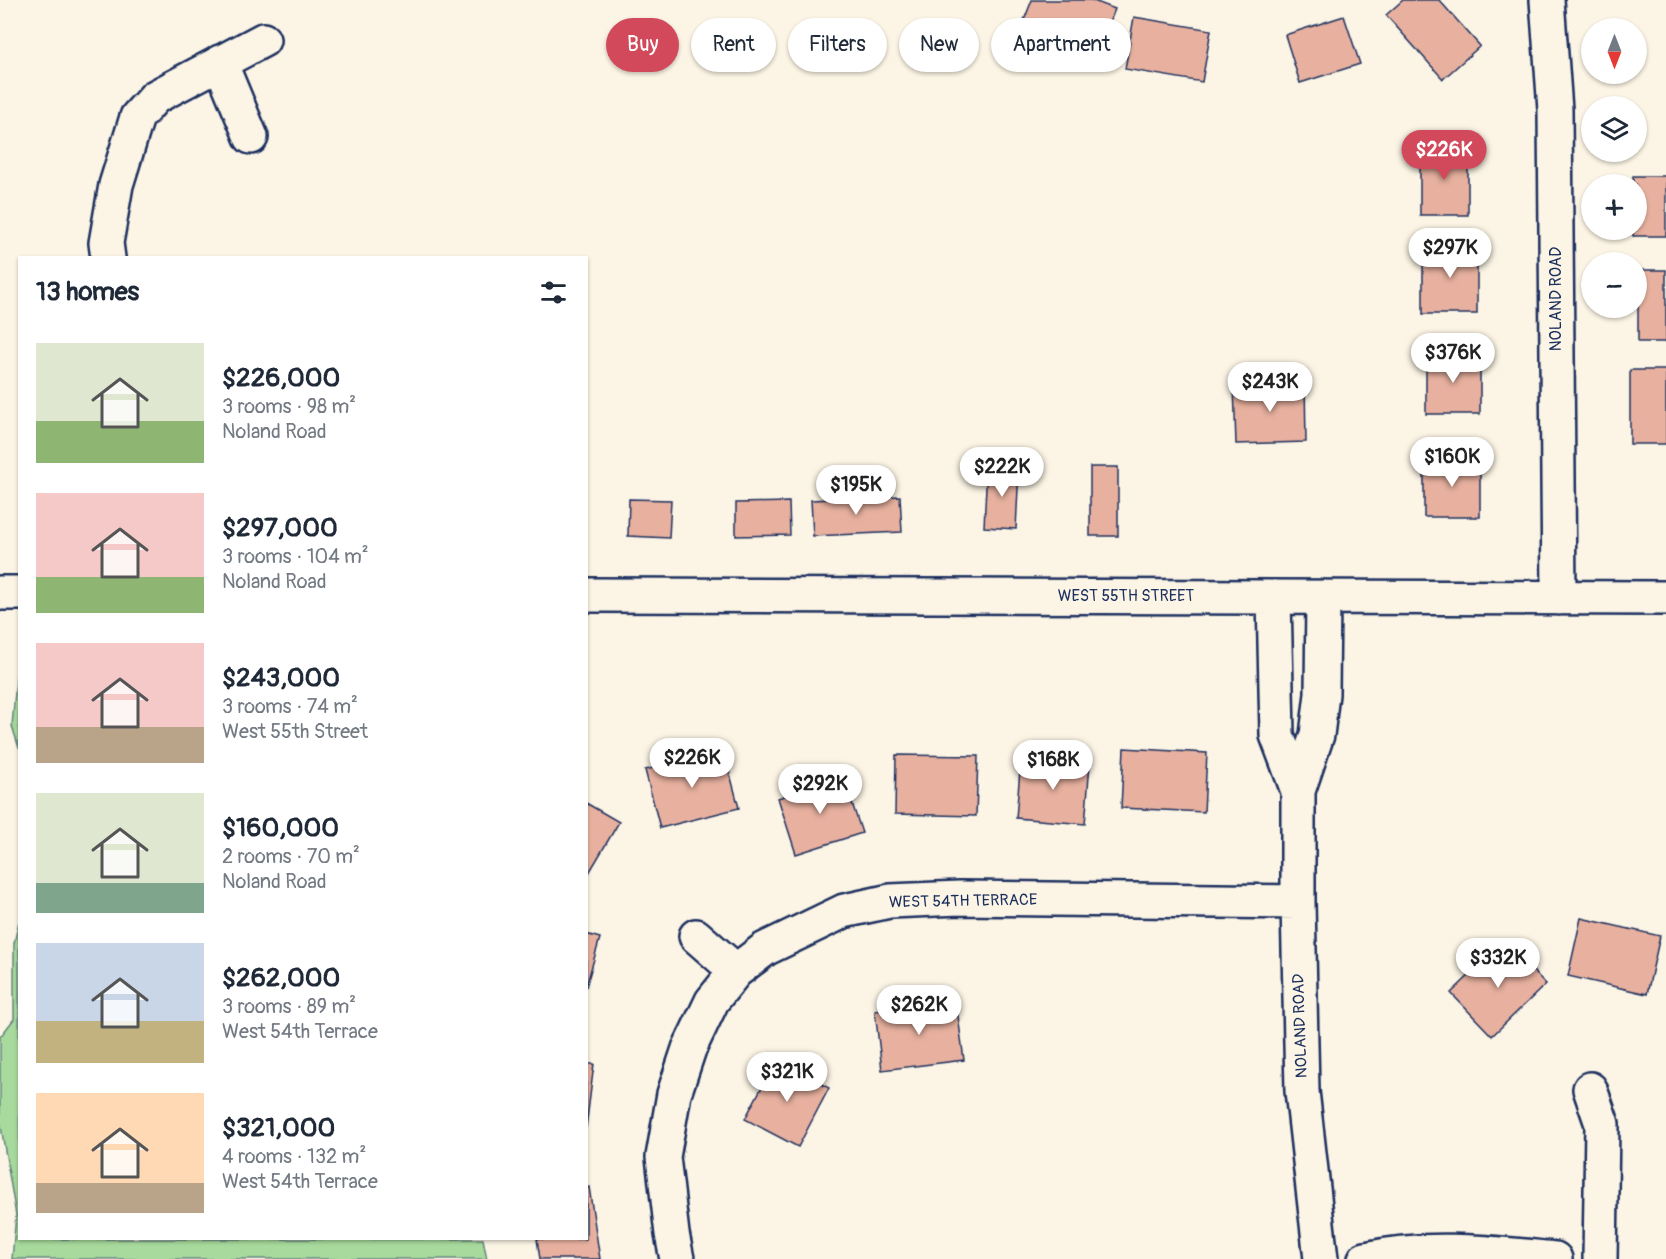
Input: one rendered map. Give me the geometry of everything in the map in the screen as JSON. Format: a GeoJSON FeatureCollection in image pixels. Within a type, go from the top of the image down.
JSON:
{"type":"FeatureCollection","features":[{"type":"Feature","properties":{"kind":"street","name":"NOLAND ROAD"},"geometry":{"type":"LineString","coordinates":[[1547,0],[1555,110],[1558,598]]}},
{"type":"Feature","properties":{"kind":"street"},"geometry":{"type":"LineString","coordinates":[[108,256],[106,243],[116,185],[137,117],[155,97],[263,40]]}},
{"type":"Feature","properties":{"kind":"street"},"geometry":{"type":"LineString","coordinates":[[220,62],[251,137]]}},
{"type":"Feature","properties":{"kind":"street"},"geometry":{"type":"LineString","coordinates":[[0,593],[18,593]]}},
{"type":"Feature","properties":{"kind":"street","name":"WEST 55TH STREET"},"geometry":{"type":"LineString","coordinates":[[588,595],[1666,598]]}},
{"type":"Feature","properties":{"kind":"street","name":"NOLAND ROAD"},"geometry":{"type":"LineString","coordinates":[[1274,597],[1277,735],[1298,791]]}},
{"type":"Feature","properties":{"kind":"street","name":"NOLAND ROAD"},"geometry":{"type":"LineString","coordinates":[[1321,1259],[1302,1091],[1298,791],[1317,735],[1322,694],[1323,597]]}},
{"type":"Feature","properties":{"kind":"street","name":"WEST 54TH TERRACE"},"geometry":{"type":"LineString","coordinates":[[677,1259],[663,1157],[674,1094],[689,1049],[712,1001],[736,971],[765,949],[844,911],[890,901],[960,898],[1298,902]]}},
{"type":"Feature","properties":{"kind":"street"},"geometry":{"type":"LineString","coordinates":[[696,936],[736,971]]}},
{"type":"Feature","properties":{"kind":"street"},"geometry":{"type":"LineString","coordinates":[[1590,1089],[1602,1125],[1600,1259]]}},
{"type":"Feature","properties":{"kind":"street"},"geometry":{"type":"LineString","coordinates":[[1365,1259],[1392,1253],[1476,1251],[1555,1259]]}},
{"type":"Feature","properties":{"kind":"green space"},"geometry":{"type":"Polygon","coordinates":[[[18,658],[18,745],[12,726],[18,658]]]}},
{"type":"Feature","properties":{"kind":"green space"},"geometry":{"type":"Polygon","coordinates":[[[18,926],[18,1240],[483,1240],[487,1259],[12,1259],[16,1215],[0,1121],[0,1037],[14,1019],[14,943],[18,926]]]}},
{"type":"Feature","properties":{"kind":"building"},"geometry":{"type":"Polygon","coordinates":[[[1032,0],[1091,0],[1115,9],[1111,18],[1025,18],[1032,0]]]}},
{"type":"Feature","properties":{"kind":"building"},"geometry":{"type":"Polygon","coordinates":[[[1403,0],[1439,0],[1480,46],[1443,79],[1386,15],[1403,0]]]}},
{"type":"Feature","properties":{"kind":"building"},"geometry":{"type":"Polygon","coordinates":[[[1344,16],[1360,64],[1300,83],[1285,35],[1344,16]]]}},
{"type":"Feature","properties":{"kind":"building"},"geometry":{"type":"Polygon","coordinates":[[[1134,17],[1211,30],[1202,82],[1131,70],[1131,34],[1134,17]]]}},
{"type":"Feature","properties":{"kind":"building"},"geometry":{"type":"Polygon","coordinates":[[[1420,147],[1468,147],[1468,215],[1420,215],[1420,147]]]}},
{"type":"Feature","properties":{"kind":"building"},"geometry":{"type":"Polygon","coordinates":[[[1647,176],[1666,176],[1666,236],[1647,236],[1647,176]]]}},
{"type":"Feature","properties":{"kind":"building"},"geometry":{"type":"Polygon","coordinates":[[[1423,244],[1477,244],[1477,314],[1423,314],[1423,244]]]}},
{"type":"Feature","properties":{"kind":"building"},"geometry":{"type":"Polygon","coordinates":[[[1647,270],[1666,270],[1666,342],[1638,342],[1638,318],[1647,318],[1647,270]]]}},
{"type":"Feature","properties":{"kind":"building"},"geometry":{"type":"Polygon","coordinates":[[[1426,354],[1480,354],[1480,414],[1426,414],[1426,354]]]}},
{"type":"Feature","properties":{"kind":"building"},"geometry":{"type":"Polygon","coordinates":[[[1630,370],[1666,370],[1666,444],[1630,444],[1630,370]]]}},
{"type":"Feature","properties":{"kind":"building"},"geometry":{"type":"Polygon","coordinates":[[[1305,383],[1306,442],[1236,444],[1234,385],[1305,383]]]}},
{"type":"Feature","properties":{"kind":"building"},"geometry":{"type":"Polygon","coordinates":[[[1424,458],[1480,458],[1480,517],[1424,517],[1424,458]]]}},
{"type":"Feature","properties":{"kind":"building"},"geometry":{"type":"Polygon","coordinates":[[[987,466],[1019,468],[1016,529],[984,527],[987,466]]]}},
{"type":"Feature","properties":{"kind":"building"},"geometry":{"type":"Polygon","coordinates":[[[1090,467],[1118,467],[1118,536],[1090,536],[1090,467]]]}},
{"type":"Feature","properties":{"kind":"building"},"geometry":{"type":"Polygon","coordinates":[[[900,496],[902,532],[813,536],[811,500],[900,496]]]}},
{"type":"Feature","properties":{"kind":"building"},"geometry":{"type":"Polygon","coordinates":[[[629,499],[671,500],[669,538],[628,536],[629,499]]]}},
{"type":"Feature","properties":{"kind":"building"},"geometry":{"type":"Polygon","coordinates":[[[789,502],[790,535],[736,536],[736,503],[789,502]]]}},
{"type":"Feature","properties":{"kind":"building"},"geometry":{"type":"Polygon","coordinates":[[[1124,748],[1207,753],[1204,812],[1121,808],[1124,748]]]}},
{"type":"Feature","properties":{"kind":"building"},"geometry":{"type":"Polygon","coordinates":[[[724,751],[739,808],[660,828],[645,770],[724,751]]]}},
{"type":"Feature","properties":{"kind":"building"},"geometry":{"type":"Polygon","coordinates":[[[896,755],[978,756],[976,816],[895,814],[896,755]]]}},
{"type":"Feature","properties":{"kind":"building"},"geometry":{"type":"Polygon","coordinates":[[[1021,758],[1090,764],[1085,824],[1016,818],[1021,758]]]}},
{"type":"Feature","properties":{"kind":"building"},"geometry":{"type":"Polygon","coordinates":[[[843,776],[862,833],[796,854],[778,798],[843,776]]]}},
{"type":"Feature","properties":{"kind":"building"},"geometry":{"type":"Polygon","coordinates":[[[588,804],[619,822],[588,875],[588,804]]]}},
{"type":"Feature","properties":{"kind":"building"},"geometry":{"type":"Polygon","coordinates":[[[1581,918],[1660,936],[1647,994],[1568,976],[1581,918]]]}},
{"type":"Feature","properties":{"kind":"building"},"geometry":{"type":"Polygon","coordinates":[[[588,935],[600,938],[588,980],[588,935]]]}},
{"type":"Feature","properties":{"kind":"building"},"geometry":{"type":"Polygon","coordinates":[[[1504,942],[1546,984],[1492,1036],[1451,993],[1504,942]]]}},
{"type":"Feature","properties":{"kind":"building"},"geometry":{"type":"Polygon","coordinates":[[[956,1001],[964,1060],[882,1070],[875,1011],[956,1001]]]}},
{"type":"Feature","properties":{"kind":"building"},"geometry":{"type":"Polygon","coordinates":[[[776,1060],[829,1088],[798,1147],[745,1119],[776,1060]]]}},
{"type":"Feature","properties":{"kind":"building"},"geometry":{"type":"Polygon","coordinates":[[[588,1064],[594,1064],[588,1112],[588,1064]]]}},
{"type":"Feature","properties":{"kind":"building"},"geometry":{"type":"Polygon","coordinates":[[[588,1187],[600,1259],[540,1259],[537,1240],[588,1240],[588,1187]]]}}]}
